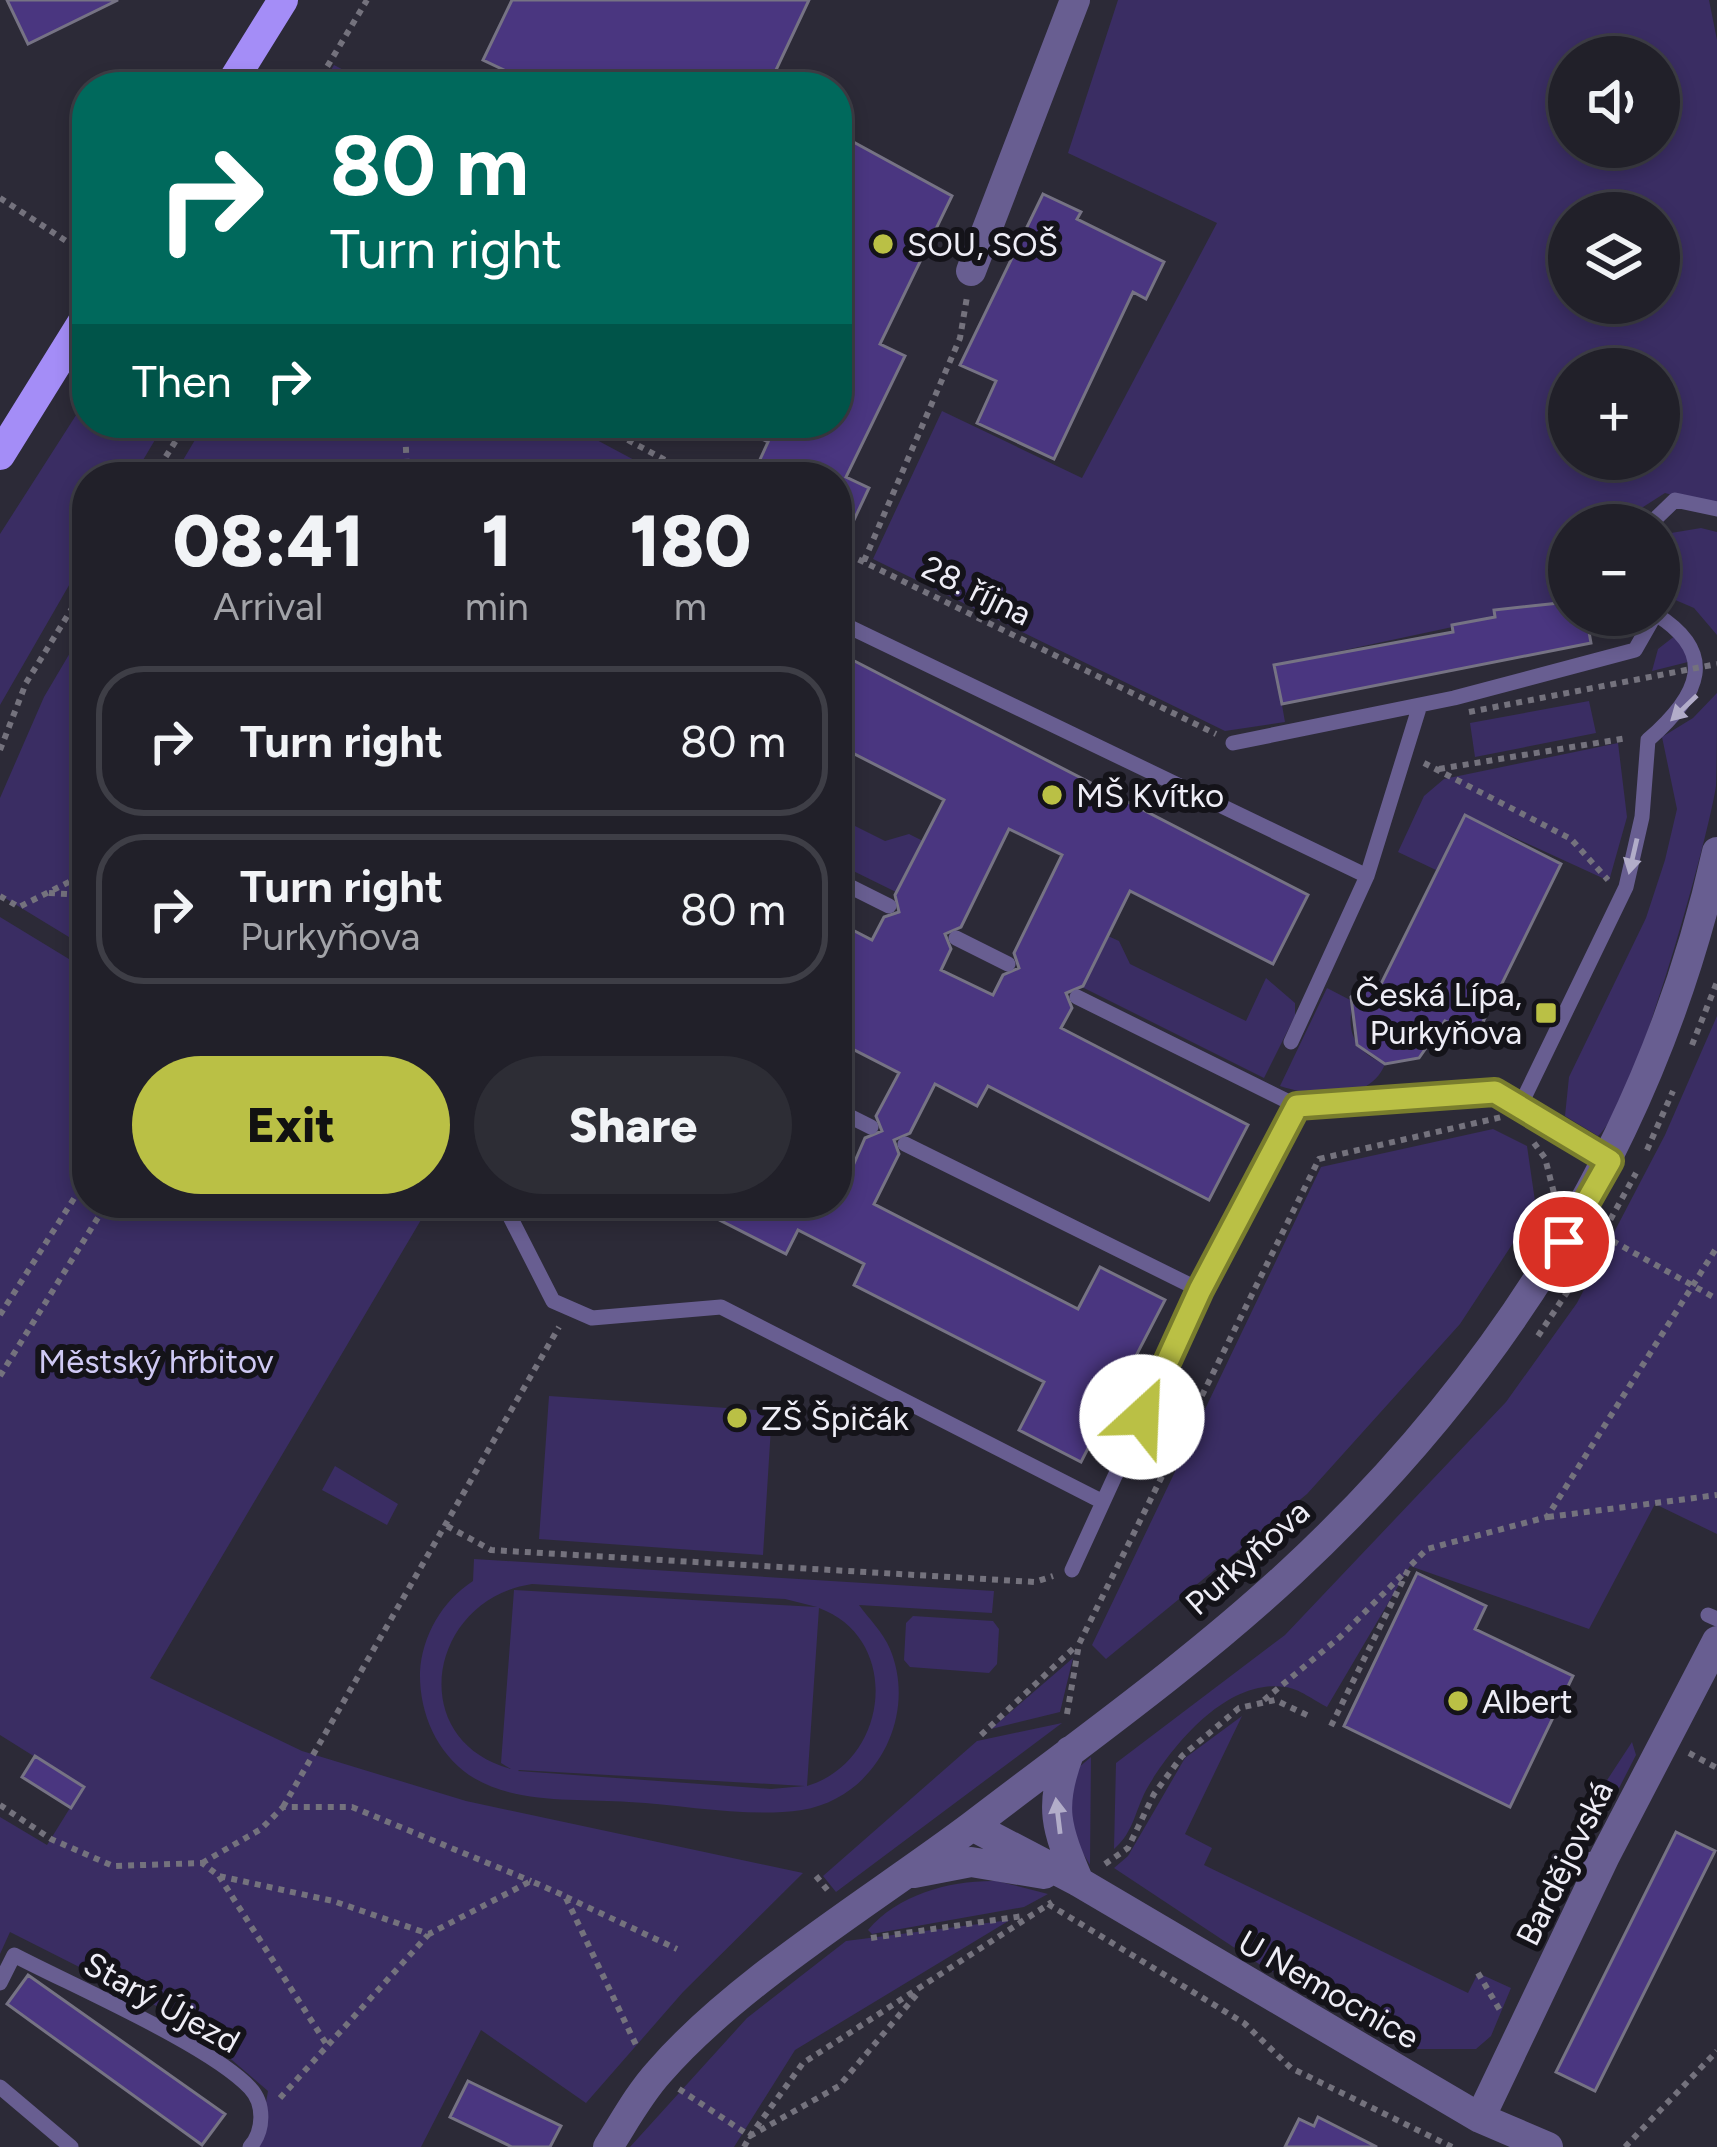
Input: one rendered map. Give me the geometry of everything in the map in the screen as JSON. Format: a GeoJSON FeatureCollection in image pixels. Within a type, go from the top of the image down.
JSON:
{"type":"FeatureCollection","features":[{"type":"Feature","properties":{"kind":"main road"},"geometry":{"type":"LineString","coordinates":[[238,72],[283,0]]}},
{"type":"Feature","properties":{"kind":"main road"},"geometry":{"type":"LineString","coordinates":[[0,454],[72,339]]}},
{"type":"Feature","properties":{"kind":"street"},"geometry":{"type":"LineString","coordinates":[[971,271],[1075,0]]}},
{"type":"Feature","properties":{"kind":"street","name":"Purkyňova"},"geometry":{"type":"LineString","coordinates":[[608,2147],[659,2071],[688,2044],[1289,1574],[1422,1439],[1499,1341],[1610,1161],[1665,1034],[1700,928],[1717,852]]}},
{"type":"Feature","properties":{"kind":"street","name":"Bardějovská"},"geometry":{"type":"LineString","coordinates":[[1480,2118],[1714,1625]]}},
{"type":"Feature","properties":{"kind":"street"},"geometry":{"type":"LineString","coordinates":[[1070,1889],[1054,1814],[1056,1786],[1071,1749]]}},
{"type":"Feature","properties":{"kind":"street","name":"U Nemocnice"},"geometry":{"type":"LineString","coordinates":[[972,1826],[1070,1889],[1480,2118],[1505,2139],[1548,2147]]}},
{"type":"Feature","properties":{"kind":"street","name":"U Nemocnice"},"geometry":{"type":"LineString","coordinates":[[907,1874],[971,1862],[1070,1889]]}},
{"type":"Feature","properties":{"kind":"lane"},"geometry":{"type":"LineString","coordinates":[[1671,504],[1675,500],[1717,509]]}},
{"type":"Feature","properties":{"kind":"lane"},"geometry":{"type":"LineString","coordinates":[[1520,1106],[1626,887],[1642,817],[1648,740],[1695,699],[1711,674],[1708,651],[1693,629],[1680,624]]}},
{"type":"Feature","properties":{"kind":"lane"},"geometry":{"type":"LineString","coordinates":[[852,628],[1367,876]]}},
{"type":"Feature","properties":{"kind":"lane"},"geometry":{"type":"LineString","coordinates":[[1233,743],[1420,704],[1635,650],[1643,636]]}},
{"type":"Feature","properties":{"kind":"lane"},"geometry":{"type":"LineString","coordinates":[[1291,1042],[1367,876],[1420,704]]}},
{"type":"Feature","properties":{"kind":"lane"},"geometry":{"type":"LineString","coordinates":[[852,887],[890,905]]}},
{"type":"Feature","properties":{"kind":"lane"},"geometry":{"type":"LineString","coordinates":[[956,938],[1008,964]]}},
{"type":"Feature","properties":{"kind":"lane"},"geometry":{"type":"LineString","coordinates":[[1077,998],[1297,1106],[1495,1092],[1610,1161]]}},
{"type":"Feature","properties":{"kind":"lane"},"geometry":{"type":"LineString","coordinates":[[1072,1570],[1200,1290],[1297,1106]]}},
{"type":"Feature","properties":{"kind":"lane"},"geometry":{"type":"LineString","coordinates":[[852,1118],[871,1127]]}},
{"type":"Feature","properties":{"kind":"lane"},"geometry":{"type":"LineString","coordinates":[[904,1144],[1200,1290]]}},
{"type":"Feature","properties":{"kind":"lane"},"geometry":{"type":"LineString","coordinates":[[511,1218],[553,1301],[592,1318],[721,1307],[1103,1502]]}},
{"type":"Feature","properties":{"kind":"lane"},"geometry":{"type":"LineString","coordinates":[[1558,1866],[1605,1856]]}},
{"type":"Feature","properties":{"kind":"lane","name":"Starý Újezd"},"geometry":{"type":"LineString","coordinates":[[0,1982],[14,1955],[213,2060],[251,2089],[262,2109]]}},
{"type":"Feature","properties":{"kind":"lane"},"geometry":{"type":"LineString","coordinates":[[0,2087],[71,2147]]}},
{"type":"Feature","properties":{"kind":"lane"},"geometry":{"type":"LineString","coordinates":[[250,2147],[262,2109]]}},
{"type":"Feature","properties":{"kind":"path"},"geometry":{"type":"LineString","coordinates":[[324,72],[367,0]]}},
{"type":"Feature","properties":{"kind":"path"},"geometry":{"type":"LineString","coordinates":[[0,198],[72,245]]}},
{"type":"Feature","properties":{"kind":"path"},"geometry":{"type":"LineString","coordinates":[[864,561],[960,338],[971,271]]}},
{"type":"Feature","properties":{"kind":"path"},"geometry":{"type":"LineString","coordinates":[[624,438],[668,462]]}},
{"type":"Feature","properties":{"kind":"path"},"geometry":{"type":"LineString","coordinates":[[655,462],[658,456]]}},
{"type":"Feature","properties":{"kind":"path","name":"28. října"},"geometry":{"type":"LineString","coordinates":[[852,556],[1096,674]]}},
{"type":"Feature","properties":{"kind":"path"},"geometry":{"type":"LineString","coordinates":[[0,750],[26,682],[72,608]]}},
{"type":"Feature","properties":{"kind":"path"},"geometry":{"type":"LineString","coordinates":[[1469,712],[1717,664]]}},
{"type":"Feature","properties":{"kind":"path"},"geometry":{"type":"LineString","coordinates":[[1626,887],[1609,881],[1571,839],[1436,769],[1615,736],[1648,740]]}},
{"type":"Feature","properties":{"kind":"path"},"geometry":{"type":"LineString","coordinates":[[0,896],[19,907],[72,880]]}},
{"type":"Feature","properties":{"kind":"path"},"geometry":{"type":"LineString","coordinates":[[46,893],[72,894]]}},
{"type":"Feature","properties":{"kind":"path"},"geometry":{"type":"LineString","coordinates":[[1067,1714],[1078,1644],[1319,1159],[1493,1122],[1520,1106]]}},
{"type":"Feature","properties":{"kind":"path"},"geometry":{"type":"LineString","coordinates":[[1493,1122],[1509,1130]]}},
{"type":"Feature","properties":{"kind":"path"},"geometry":{"type":"LineString","coordinates":[[1525,1137],[1545,1158],[1563,1211]]}},
{"type":"Feature","properties":{"kind":"path"},"geometry":{"type":"LineString","coordinates":[[0,1315],[72,1202]]}},
{"type":"Feature","properties":{"kind":"path"},"geometry":{"type":"LineString","coordinates":[[0,1376],[98,1218]]}},
{"type":"Feature","properties":{"kind":"path"},"geometry":{"type":"LineString","coordinates":[[1602,1235],[1717,1299]]}},
{"type":"Feature","properties":{"kind":"path"},"geometry":{"type":"LineString","coordinates":[[1547,1517],[1717,1247]]}},
{"type":"Feature","properties":{"kind":"path"},"geometry":{"type":"LineString","coordinates":[[0,1805],[51,1839],[113,1866],[202,1863],[261,1829],[284,1807],[569,1308]]}},
{"type":"Feature","properties":{"kind":"path"},"geometry":{"type":"LineString","coordinates":[[744,2147],[802,2063],[924,1987],[1128,1848],[1154,1795],[1182,1756],[1239,1708],[1264,1700],[1340,1637],[1427,1549],[1547,1517],[1717,1495]]}},
{"type":"Feature","properties":{"kind":"path"},"geometry":{"type":"LineString","coordinates":[[447,1526],[491,1550],[1035,1582],[1072,1570]]}},
{"type":"Feature","properties":{"kind":"path"},"geometry":{"type":"LineString","coordinates":[[1331,1726],[1410,1566]]}},
{"type":"Feature","properties":{"kind":"path"},"geometry":{"type":"LineString","coordinates":[[981,1735],[1078,1644]]}},
{"type":"Feature","properties":{"kind":"path"},"geometry":{"type":"LineString","coordinates":[[1264,1700],[1309,1716]]}},
{"type":"Feature","properties":{"kind":"path"},"geometry":{"type":"LineString","coordinates":[[1686,1752],[1717,1768]]}},
{"type":"Feature","properties":{"kind":"path"},"geometry":{"type":"LineString","coordinates":[[284,1807],[352,1807],[531,1881],[677,1949]]}},
{"type":"Feature","properties":{"kind":"path"},"geometry":{"type":"LineString","coordinates":[[202,1863],[219,1876],[328,2046]]}},
{"type":"Feature","properties":{"kind":"path"},"geometry":{"type":"LineString","coordinates":[[219,1876],[333,1900],[429,1934]]}},
{"type":"Feature","properties":{"kind":"path"},"geometry":{"type":"LineString","coordinates":[[816,1876],[832,1895]]}},
{"type":"Feature","properties":{"kind":"path"},"geometry":{"type":"LineString","coordinates":[[262,2109],[290,2092],[429,1934],[531,1881]]}},
{"type":"Feature","properties":{"kind":"path"},"geometry":{"type":"LineString","coordinates":[[1070,1889],[1244,2023],[1291,2068],[1452,2147]]}},
{"type":"Feature","properties":{"kind":"path"},"geometry":{"type":"LineString","coordinates":[[565,1896],[637,2047]]}},
{"type":"Feature","properties":{"kind":"path"},"geometry":{"type":"LineString","coordinates":[[872,1938],[1027,1916]]}},
{"type":"Feature","properties":{"kind":"path"},"geometry":{"type":"LineString","coordinates":[[1478,1973],[1503,2015]]}},
{"type":"Feature","properties":{"kind":"path"},"geometry":{"type":"LineString","coordinates":[[750,2136],[839,2086],[924,1987]]}},
{"type":"Feature","properties":{"kind":"path"},"geometry":{"type":"LineString","coordinates":[[1625,2147],[1717,2051]]}},
{"type":"Feature","properties":{"kind":"path"},"geometry":{"type":"LineString","coordinates":[[677,2088],[750,2136]]}},
{"type":"Feature","properties":{"kind":"green space"},"geometry":{"type":"Polygon","coordinates":[[[1118,0],[1709,0],[1717,40],[1717,507],[1665,493],[1648,504],[1548,504],[1548,606],[1275,665],[1285,722],[1225,731],[873,559],[942,411],[1082,478],[1217,223],[1068,153],[1118,0]]]}},
{"type":"Feature","properties":{"kind":"green space"},"geometry":{"type":"Polygon","coordinates":[[[72,421],[72,438],[156,438],[142,462],[72,462],[72,580],[0,705],[0,534],[72,421]]]}},
{"type":"Feature","properties":{"kind":"green space"},"geometry":{"type":"Polygon","coordinates":[[[196,438],[593,438],[638,462],[182,462],[196,438]]]}},
{"type":"Feature","properties":{"kind":"green space"},"geometry":{"type":"Polygon","coordinates":[[[1701,528],[1717,532],[1717,635],[1694,608],[1680,602],[1680,532],[1701,528]]]}},
{"type":"Feature","properties":{"kind":"green space"},"geometry":{"type":"Polygon","coordinates":[[[1677,636],[1692,661],[1652,671],[1658,649],[1677,636]]]}},
{"type":"Feature","properties":{"kind":"green space"},"geometry":{"type":"Polygon","coordinates":[[[72,649],[72,939],[0,895],[0,798],[44,697],[72,649]]]}},
{"type":"Feature","properties":{"kind":"green space"},"geometry":{"type":"Polygon","coordinates":[[[1717,693],[1716,786],[1699,861],[1668,971],[1631,1076],[1598,1136],[1565,1116],[1569,1077],[1646,918],[1665,860],[1677,809],[1662,737],[1693,718],[1717,693]]]}},
{"type":"Feature","properties":{"kind":"green space"},"geometry":{"type":"Polygon","coordinates":[[[1589,701],[1596,733],[1475,757],[1470,723],[1589,701]]]}},
{"type":"Feature","properties":{"kind":"green space"},"geometry":{"type":"Polygon","coordinates":[[[1618,743],[1627,817],[1609,881],[1465,815],[1436,870],[1398,852],[1424,796],[1444,779],[1618,743]]]}},
{"type":"Feature","properties":{"kind":"green space"},"geometry":{"type":"Polygon","coordinates":[[[852,824],[885,841],[909,834],[923,841],[896,892],[852,870],[852,824]]]}},
{"type":"Feature","properties":{"kind":"green space","name":"Městský hřbitov"},"geometry":{"type":"Polygon","coordinates":[[[0,917],[72,961],[72,1218],[422,1218],[150,1678],[302,1751],[466,1801],[803,1873],[683,1992],[586,2103],[481,2030],[421,2147],[258,2147],[268,2091],[188,2022],[10,1932],[0,1954],[0,1817],[47,1845],[83,1787],[0,1735],[0,917]]]}},
{"type":"Feature","properties":{"kind":"green space"},"geometry":{"type":"Polygon","coordinates":[[[1108,936],[1119,941],[1130,964],[1246,1021],[1266,978],[1295,1003],[1295,1016],[1264,1078],[1082,987],[1108,936]]]}},
{"type":"Feature","properties":{"kind":"green space"},"geometry":{"type":"Polygon","coordinates":[[[1327,988],[1354,1002],[1355,1040],[1385,1064],[1367,1086],[1354,1091],[1308,1093],[1280,1086],[1327,988]]]}},
{"type":"Feature","properties":{"kind":"green space"},"geometry":{"type":"Polygon","coordinates":[[[1717,1016],[1717,1534],[1655,1504],[1589,1629],[1410,1566],[1327,1707],[1285,1687],[1264,1687],[1224,1703],[1174,1750],[1114,1849],[1116,1763],[1285,1635],[1506,1402],[1577,1303],[1665,1135],[1717,1016]]]}},
{"type":"Feature","properties":{"kind":"green space"},"geometry":{"type":"Polygon","coordinates":[[[1493,1129],[1527,1146],[1536,1208],[1460,1324],[1307,1494],[1106,1659],[1092,1645],[1321,1167],[1493,1129]]]}},
{"type":"Feature","properties":{"kind":"green space"},"geometry":{"type":"Polygon","coordinates":[[[549,1396],[772,1411],[763,1555],[539,1539],[549,1396]]]}},
{"type":"Feature","properties":{"kind":"green space"},"geometry":{"type":"Polygon","coordinates":[[[335,1466],[398,1504],[387,1525],[322,1490],[335,1466]]]}},
{"type":"Feature","properties":{"kind":"green space"},"geometry":{"type":"Polygon","coordinates":[[[474,1559],[994,1591],[992,1613],[859,1605],[887,1643],[897,1675],[894,1726],[884,1750],[851,1789],[828,1802],[802,1810],[760,1813],[526,1796],[487,1785],[457,1766],[432,1730],[420,1672],[436,1621],[473,1581],[474,1559]],[[532,1584],[497,1595],[470,1616],[451,1642],[442,1672],[443,1702],[455,1730],[477,1753],[511,1769],[501,1763],[514,1590],[817,1607],[785,1599],[532,1584]],[[819,1608],[807,1786],[835,1773],[855,1752],[869,1727],[875,1700],[874,1672],[864,1646],[846,1624],[819,1608]],[[518,1771],[771,1789],[805,1786],[518,1771]]]}},
{"type":"Feature","properties":{"kind":"green space"},"geometry":{"type":"Polygon","coordinates":[[[913,1616],[993,1621],[999,1629],[997,1664],[989,1673],[910,1667],[904,1660],[906,1623],[913,1616]]]}},
{"type":"Feature","properties":{"kind":"green space"},"geometry":{"type":"Polygon","coordinates":[[[1073,1658],[1060,1712],[991,1729],[1073,1658]]]}},
{"type":"Feature","properties":{"kind":"green space"},"geometry":{"type":"Polygon","coordinates":[[[1242,1716],[1185,1834],[1212,1848],[1204,1865],[1468,1993],[1478,1973],[1511,1988],[1491,2036],[1476,2049],[1418,2049],[1262,1966],[1114,1868],[1128,1856],[1185,1758],[1242,1716]]]}},
{"type":"Feature","properties":{"kind":"green space"},"geometry":{"type":"Polygon","coordinates":[[[1062,1723],[836,1892],[823,1876],[977,1741],[1062,1723]]]}},
{"type":"Feature","properties":{"kind":"green space"},"geometry":{"type":"Polygon","coordinates":[[[1632,1742],[1636,1755],[1596,1833],[1575,1849],[1564,1846],[1632,1742]]]}},
{"type":"Feature","properties":{"kind":"green space"},"geometry":{"type":"Polygon","coordinates":[[[1091,1757],[1090,1865],[1064,1822],[1078,1768],[1091,1757]]]}},
{"type":"Feature","properties":{"kind":"green space"},"geometry":{"type":"Polygon","coordinates":[[[997,1881],[1048,1894],[1024,1907],[872,1934],[868,1930],[910,1898],[962,1883],[997,1881]]]}},
{"type":"Feature","properties":{"kind":"green space"},"geometry":{"type":"Polygon","coordinates":[[[1010,1920],[795,2050],[734,2147],[630,2147],[747,2018],[846,1941],[1010,1920]]]}},
{"type":"Feature","properties":{"kind":"building"},"geometry":{"type":"Polygon","coordinates":[[[7,0],[118,0],[28,44],[7,0]]]}},
{"type":"Feature","properties":{"kind":"building"},"geometry":{"type":"Polygon","coordinates":[[[512,0],[809,0],[775,72],[508,72],[483,60],[512,0]]]}},
{"type":"Feature","properties":{"kind":"building","name":"SOU, SOŠ"},"geometry":{"type":"Polygon","coordinates":[[[852,141],[952,196],[880,344],[905,356],[852,465],[759,462],[768,442],[760,438],[852,438],[852,141]]]}},
{"type":"Feature","properties":{"kind":"building"},"geometry":{"type":"Polygon","coordinates":[[[1043,194],[1081,212],[1077,219],[1164,262],[1146,299],[1133,292],[1054,459],[977,423],[996,381],[960,365],[1043,194]]]}},
{"type":"Feature","properties":{"kind":"building","name":"SOU, SOŠ"},"geometry":{"type":"Polygon","coordinates":[[[852,480],[869,488],[852,524],[852,480]]]}},
{"type":"Feature","properties":{"kind":"building"},"geometry":{"type":"Polygon","coordinates":[[[1548,604],[1548,636],[1590,636],[1591,643],[1282,704],[1274,665],[1453,632],[1452,625],[1495,617],[1494,610],[1548,604]]]}},
{"type":"Feature","properties":{"kind":"building"},"geometry":{"type":"Polygon","coordinates":[[[852,660],[1308,895],[1273,964],[1130,891],[1083,986],[1066,993],[1072,1008],[1061,1028],[1248,1125],[1209,1200],[988,1086],[977,1106],[935,1084],[910,1133],[894,1140],[899,1154],[874,1204],[1078,1309],[1100,1267],[1165,1300],[1081,1462],[1019,1430],[1044,1382],[854,1285],[864,1264],[798,1230],[786,1254],[715,1218],[852,1218],[852,1168],[865,1138],[882,1131],[876,1116],[899,1073],[852,1049],[852,930],[872,940],[884,917],[899,912],[895,895],[944,800],[852,753],[852,660]],[[1009,829],[961,927],[945,934],[951,949],[941,970],[993,995],[1003,975],[1019,968],[1014,953],[1062,855],[1009,829]]]}},
{"type":"Feature","properties":{"kind":"building"},"geometry":{"type":"Polygon","coordinates":[[[1465,815],[1561,864],[1476,1036],[1445,1021],[1419,1058],[1385,1064],[1357,1045],[1351,997],[1367,979],[1378,990],[1465,815]]]}},
{"type":"Feature","properties":{"kind":"building","name":"Albert"},"geometry":{"type":"Polygon","coordinates":[[[1417,1573],[1486,1606],[1475,1629],[1573,1676],[1510,1807],[1344,1726],[1417,1573]]]}},
{"type":"Feature","properties":{"kind":"building"},"geometry":{"type":"Polygon","coordinates":[[[35,1756],[84,1787],[71,1808],[22,1777],[35,1756]]]}},
{"type":"Feature","properties":{"kind":"building"},"geometry":{"type":"Polygon","coordinates":[[[1676,1832],[1715,1851],[1595,2091],[1556,2072],[1676,1832]]]}},
{"type":"Feature","properties":{"kind":"building"},"geometry":{"type":"Polygon","coordinates":[[[28,1975],[225,2114],[202,2145],[7,2004],[28,1975]]]}},
{"type":"Feature","properties":{"kind":"building"},"geometry":{"type":"Polygon","coordinates":[[[468,2081],[561,2126],[550,2147],[512,2147],[450,2117],[468,2081]]]}},
{"type":"Feature","properties":{"kind":"building"},"geometry":{"type":"Polygon","coordinates":[[[1318,2117],[1377,2147],[1285,2147],[1299,2119],[1314,2126],[1318,2117]]]}},
{"type":"Feature","properties":{"kind":"place","name":"SOU, SOŠ"},"geometry":{"type":"Point","coordinates":[883,244]}},
{"type":"Feature","properties":{"kind":"place","name":"MŠ Kvítko"},"geometry":{"type":"Point","coordinates":[1052,795]}},
{"type":"Feature","properties":{"kind":"place","name":"Česká Lípa, Purkyňova"},"geometry":{"type":"Point","coordinates":[1546,1013]}},
{"type":"Feature","properties":{"kind":"place","name":"ZŠ Špičák"},"geometry":{"type":"Point","coordinates":[737,1418]}},
{"type":"Feature","properties":{"kind":"place","name":"Albert"},"geometry":{"type":"Point","coordinates":[1458,1701]}},
{"type":"Feature","properties":{"kind":"route"},"geometry":{"type":"LineString","coordinates":[[1142,1417],[1200,1290],[1297,1106],[1495,1092],[1610,1161],[1564,1242]]}}]}
